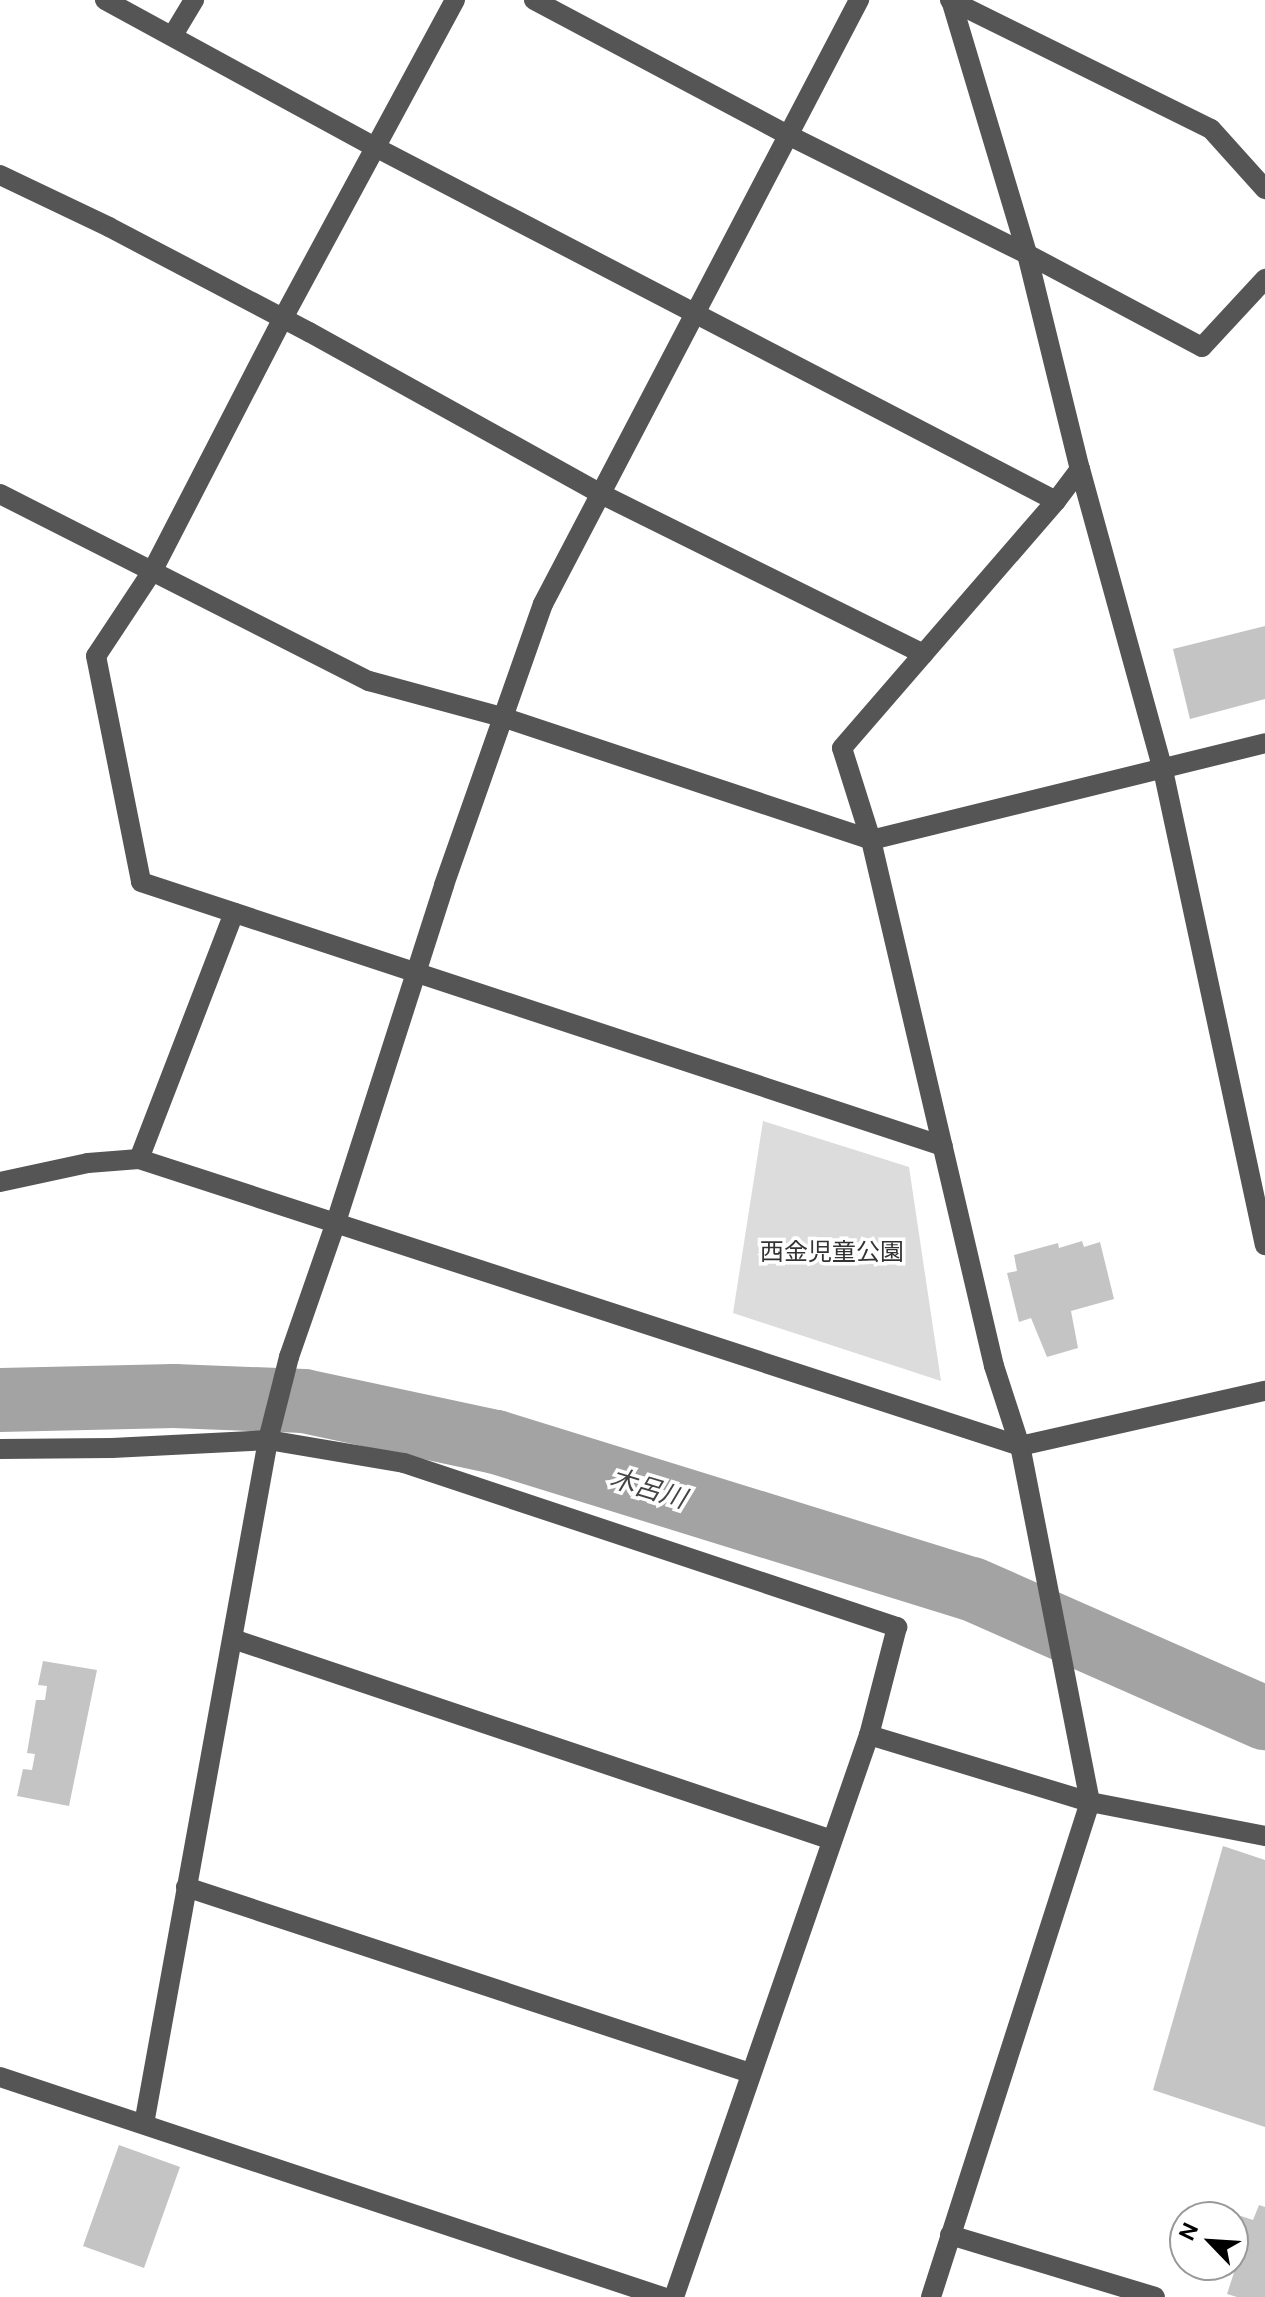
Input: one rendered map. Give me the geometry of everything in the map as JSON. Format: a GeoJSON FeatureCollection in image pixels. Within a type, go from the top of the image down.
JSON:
{"type":"FeatureCollection","features":[{"type":"Feature","properties":{"kind":"street"},"geometry":{"type":"LineString","coordinates":[[105,0],[377,148],[1056,501]]}},
{"type":"Feature","properties":{"kind":"street"},"geometry":{"type":"LineString","coordinates":[[173,35],[194,0]]}},
{"type":"Feature","properties":{"kind":"street"},"geometry":{"type":"LineString","coordinates":[[455,0],[283,318],[153,570],[96,656],[141,882],[415,975],[943,1146]]}},
{"type":"Feature","properties":{"kind":"street"},"geometry":{"type":"LineString","coordinates":[[534,0],[788,135],[1027,254],[1202,347],[1265,279]]}},
{"type":"Feature","properties":{"kind":"street"},"geometry":{"type":"LineString","coordinates":[[144,2124],[270,1432],[289,1357],[415,975],[543,604],[859,0]]}},
{"type":"Feature","properties":{"kind":"street"},"geometry":{"type":"LineString","coordinates":[[951,0],[1211,129],[1265,189]]}},
{"type":"Feature","properties":{"kind":"street"},"geometry":{"type":"LineString","coordinates":[[951,0],[1027,254],[1080,469],[1163,770],[1265,1245]]}},
{"type":"Feature","properties":{"kind":"street"},"geometry":{"type":"LineString","coordinates":[[0,175],[283,318],[601,494],[924,654]]}},
{"type":"Feature","properties":{"kind":"street"},"geometry":{"type":"LineString","coordinates":[[931,2297],[1090,1802],[1020,1446],[994,1366],[871,840],[842,748],[1056,501],[1080,469]]}},
{"type":"Feature","properties":{"kind":"street"},"geometry":{"type":"LineString","coordinates":[[0,494],[369,681],[505,718],[871,840],[1265,743]]}},
{"type":"Feature","properties":{"kind":"street"},"geometry":{"type":"LineString","coordinates":[[139,1159],[234,913]]}},
{"type":"Feature","properties":{"kind":"street"},"geometry":{"type":"LineString","coordinates":[[0,1182],[88,1163],[139,1159],[1020,1446],[1265,1391]]}},
{"type":"Feature","properties":{"kind":"street"},"geometry":{"type":"LineString","coordinates":[[0,1449],[112,1448],[270,1432],[404,1463],[897,1627],[869,1735],[674,2297]]}},
{"type":"Feature","properties":{"kind":"street"},"geometry":{"type":"LineString","coordinates":[[233,1639],[832,1840]]}},
{"type":"Feature","properties":{"kind":"street"},"geometry":{"type":"LineString","coordinates":[[869,1735],[1090,1802],[1265,1836]]}},
{"type":"Feature","properties":{"kind":"street"},"geometry":{"type":"LineString","coordinates":[[186,1887],[750,2073]]}},
{"type":"Feature","properties":{"kind":"street"},"geometry":{"type":"LineString","coordinates":[[0,2077],[663,2297]]}},
{"type":"Feature","properties":{"kind":"street"},"geometry":{"type":"LineString","coordinates":[[950,2235],[1155,2297]]}},
{"type":"Feature","properties":{"kind":"green space","name":"西金児童公園"},"geometry":{"type":"Polygon","coordinates":[[[763,1121],[909,1167],[941,1381],[733,1313],[763,1121]]]}},
{"type":"Feature","properties":{"kind":"building"},"geometry":{"type":"Polygon","coordinates":[[[1265,626],[1265,699],[1190,719],[1173,649],[1265,626]]]}},
{"type":"Feature","properties":{"kind":"building"},"geometry":{"type":"Polygon","coordinates":[[[1082,1241],[1084,1247],[1100,1242],[1114,1299],[1071,1311],[1078,1348],[1047,1357],[1031,1318],[1019,1322],[1007,1273],[1017,1271],[1014,1255],[1058,1243],[1059,1248],[1082,1241]]]}},
{"type":"Feature","properties":{"kind":"building"},"geometry":{"type":"Polygon","coordinates":[[[43,1661],[97,1670],[69,1806],[17,1796],[23,1769],[32,1770],[35,1754],[27,1753],[36,1700],[45,1700],[47,1686],[38,1685],[43,1661]]]}},
{"type":"Feature","properties":{"kind":"building"},"geometry":{"type":"Polygon","coordinates":[[[1223,1846],[1265,1860],[1265,2127],[1153,2090],[1223,1846]]]}},
{"type":"Feature","properties":{"kind":"building"},"geometry":{"type":"Polygon","coordinates":[[[119,2145],[180,2167],[144,2268],[83,2246],[119,2145]]]}},
{"type":"Feature","properties":{"kind":"building"},"geometry":{"type":"Polygon","coordinates":[[[1259,2205],[1265,2207],[1265,2297],[1237,2297],[1227,2294],[1231,2281],[1249,2281],[1249,2219],[1253,2220],[1259,2205]]]}},
{"type":"Feature","properties":{"kind":"waterway","name":"木呂川"},"geometry":{"type":"LineString","coordinates":[[0,1400],[174,1396],[304,1401],[496,1442],[972,1589],[1265,1718]]}}]}
